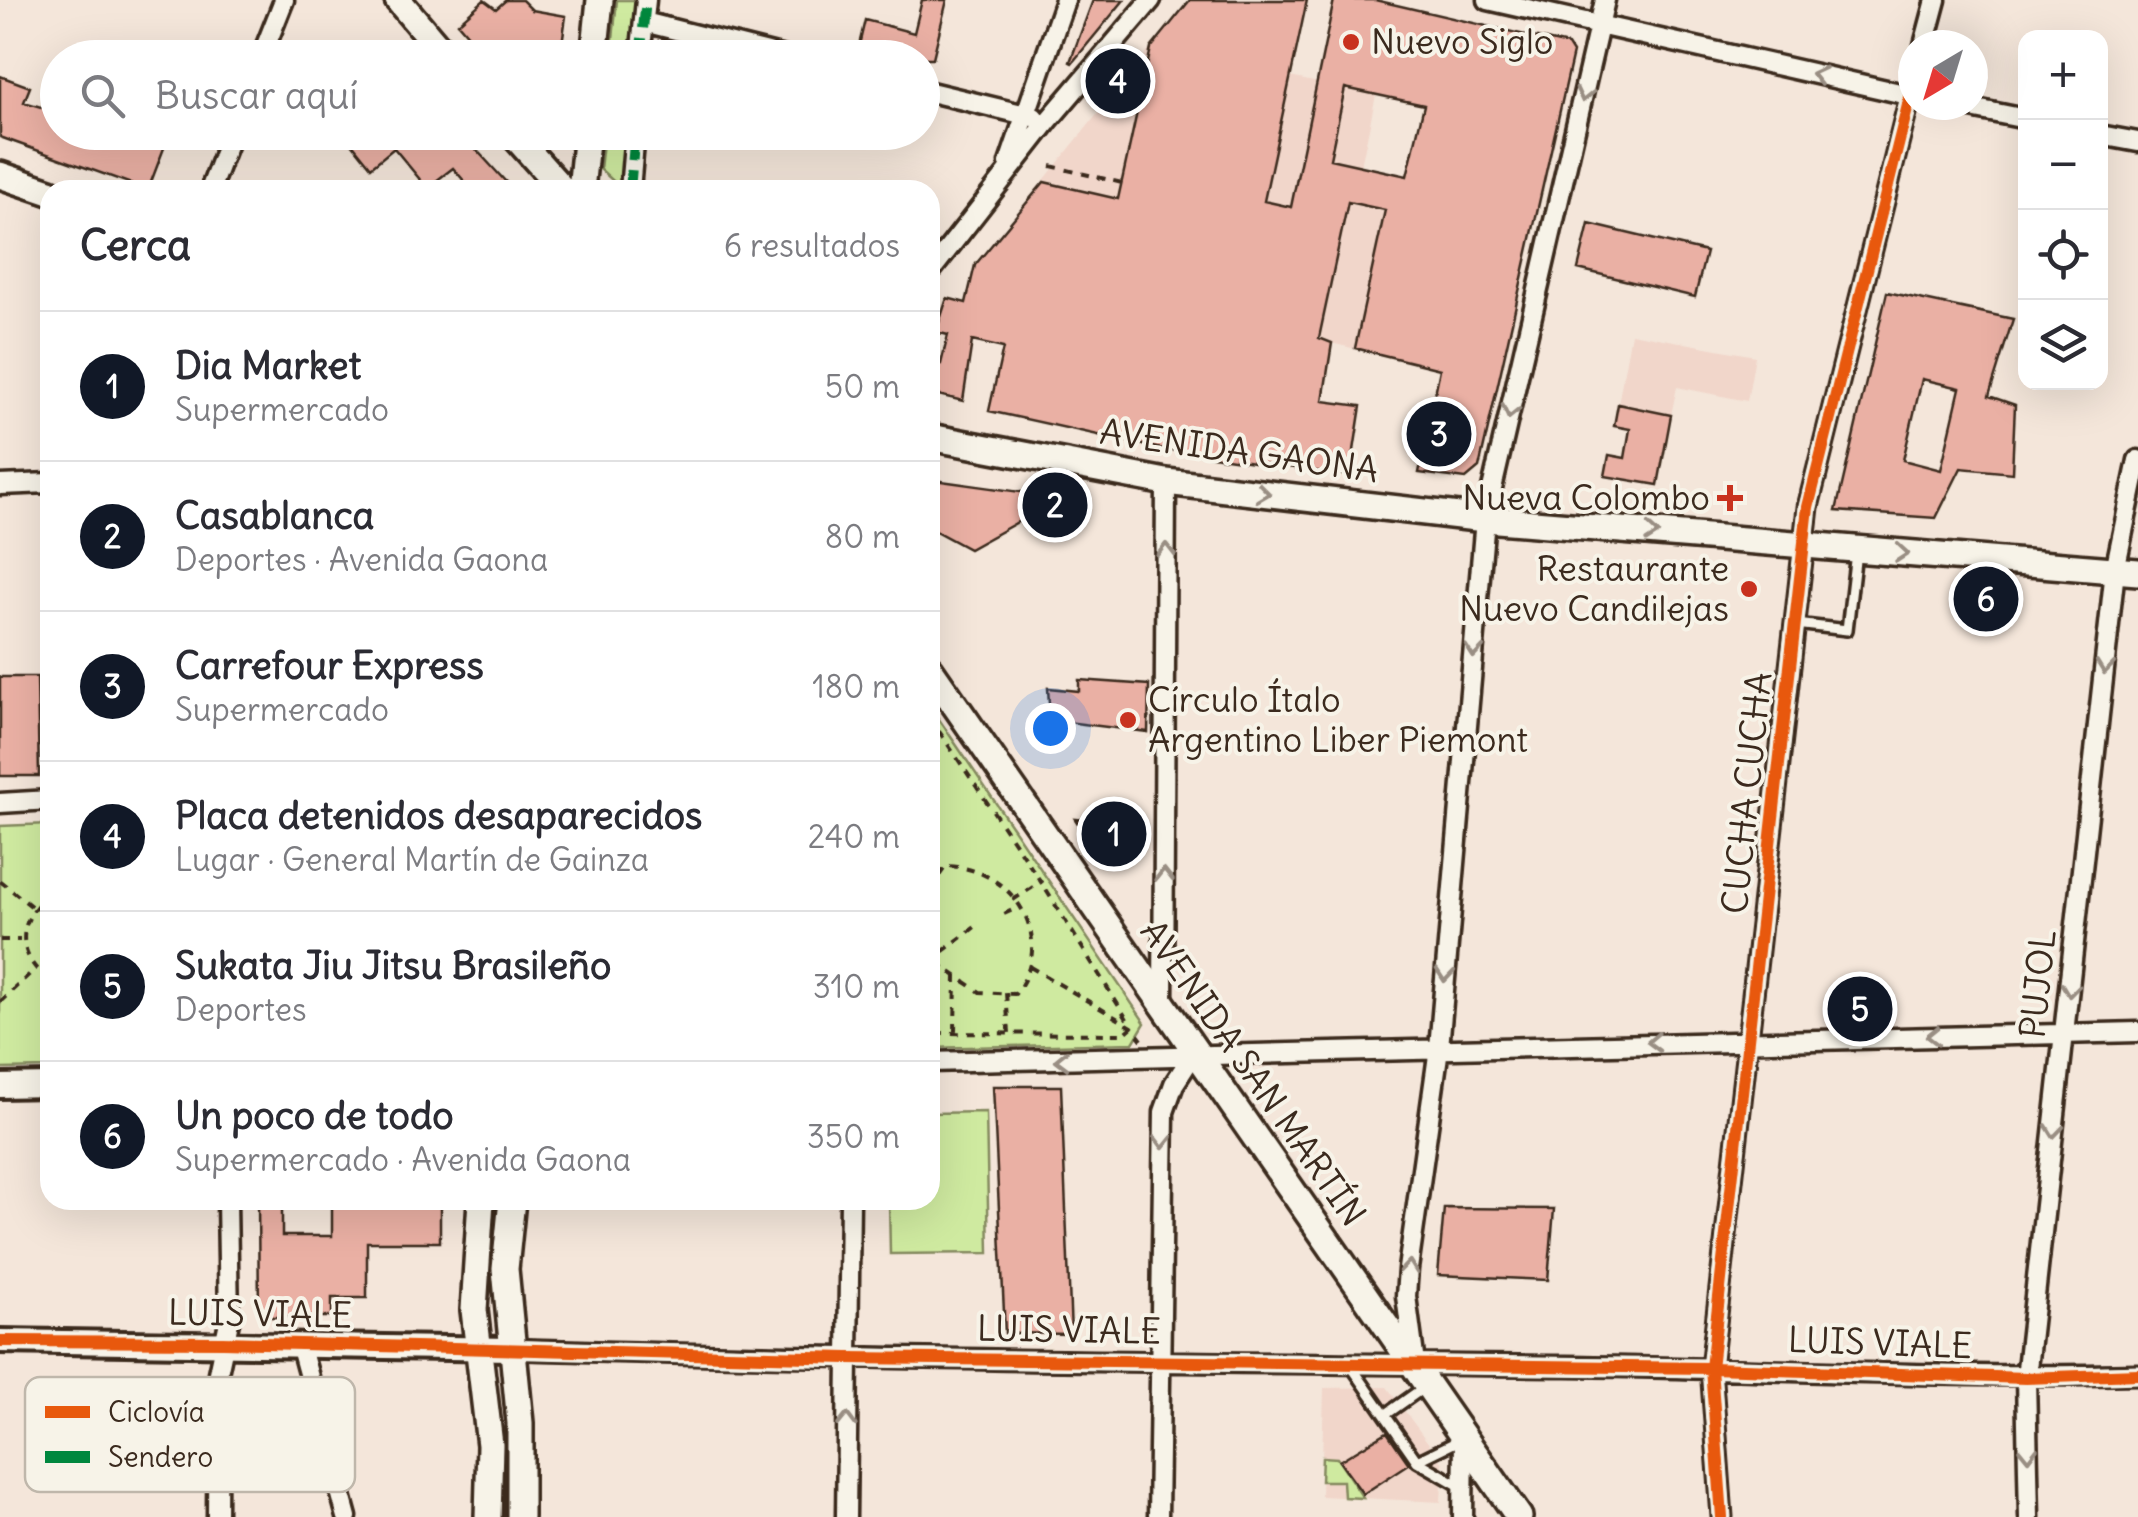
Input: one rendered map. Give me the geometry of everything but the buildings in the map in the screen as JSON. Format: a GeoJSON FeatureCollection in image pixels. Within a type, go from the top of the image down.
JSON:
{"type":"FeatureCollection","features":[{"type":"Feature","properties":{"kind":"main road"},"geometry":{"type":"LineString","coordinates":[[398,0],[432,40]]}},
{"type":"Feature","properties":{"kind":"main road"},"geometry":{"type":"LineString","coordinates":[[596,40],[600,0]]}},
{"type":"Feature","properties":{"kind":"main road"},"geometry":{"type":"LineString","coordinates":[[527,150],[554,180]]}},
{"type":"Feature","properties":{"kind":"main road"},"geometry":{"type":"LineString","coordinates":[[582,180],[585,150]]}},
{"type":"Feature","properties":{"kind":"main road"},"geometry":{"type":"LineString","coordinates":[[0,175],[40,189]]}},
{"type":"Feature","properties":{"kind":"main road","name":"AVENIDA GAONA"},"geometry":{"type":"LineString","coordinates":[[940,439],[1166,482],[1485,519],[2127,571]]}},
{"type":"Feature","properties":{"kind":"main road","name":"AVENIDA SAN MARTÍN"},"geometry":{"type":"LineString","coordinates":[[940,684],[1519,1517]]}},
{"type":"Feature","properties":{"kind":"main road"},"geometry":{"type":"LineString","coordinates":[[480,1210],[475,1278],[478,1350],[490,1446],[488,1517]]}},
{"type":"Feature","properties":{"kind":"main road"},"geometry":{"type":"LineString","coordinates":[[511,1210],[506,1268],[510,1349],[520,1423],[520,1517]]}},
{"type":"Feature","properties":{"kind":"street"},"geometry":{"type":"LineString","coordinates":[[268,40],[284,0]]}},
{"type":"Feature","properties":{"kind":"street"},"geometry":{"type":"LineString","coordinates":[[642,40],[646,0]]}},
{"type":"Feature","properties":{"kind":"street"},"geometry":{"type":"LineString","coordinates":[[1005,177],[1065,0]]}},
{"type":"Feature","properties":{"kind":"street"},"geometry":{"type":"LineString","coordinates":[[940,259],[1048,121],[1151,0]]}},
{"type":"Feature","properties":{"kind":"street"},"geometry":{"type":"LineString","coordinates":[[1488,0],[1898,89]]}},
{"type":"Feature","properties":{"kind":"street"},"geometry":{"type":"LineString","coordinates":[[1422,1374],[1406,1296],[1438,1048],[1485,519],[1606,0]]}},
{"type":"Feature","properties":{"kind":"street"},"geometry":{"type":"LineString","coordinates":[[1928,30],[1936,0]]}},
{"type":"Feature","properties":{"kind":"street"},"geometry":{"type":"LineString","coordinates":[[644,22],[716,40]]}},
{"type":"Feature","properties":{"kind":"street"},"geometry":{"type":"LineString","coordinates":[[940,94],[1048,121]]}},
{"type":"Feature","properties":{"kind":"street"},"geometry":{"type":"LineString","coordinates":[[1988,111],[2018,117]]}},
{"type":"Feature","properties":{"kind":"street","name":"CUCHA CUCHA"},"geometry":{"type":"LineString","coordinates":[[1722,1517],[1712,1368],[1808,507],[1905,120]]}},
{"type":"Feature","properties":{"kind":"street"},"geometry":{"type":"LineString","coordinates":[[2108,136],[2138,142]]}},
{"type":"Feature","properties":{"kind":"street"},"geometry":{"type":"LineString","coordinates":[[214,180],[225,150]]}},
{"type":"Feature","properties":{"kind":"street"},"geometry":{"type":"LineString","coordinates":[[631,180],[633,150]]}},
{"type":"Feature","properties":{"kind":"street","name":"PUJOL"},"geometry":{"type":"LineString","coordinates":[[2029,1517],[2026,1378],[2138,460]]}},
{"type":"Feature","properties":{"kind":"street"},"geometry":{"type":"LineString","coordinates":[[1163,1008],[1166,482]]}},
{"type":"Feature","properties":{"kind":"street"},"geometry":{"type":"LineString","coordinates":[[0,485],[40,483]]}},
{"type":"Feature","properties":{"kind":"street"},"geometry":{"type":"LineString","coordinates":[[0,803],[40,801]]}},
{"type":"Feature","properties":{"kind":"street"},"geometry":{"type":"LineString","coordinates":[[940,1062],[2138,1032]]}},
{"type":"Feature","properties":{"kind":"street"},"geometry":{"type":"LineString","coordinates":[[1158,1517],[1164,1112],[1174,1084],[1194,1053]]}},
{"type":"Feature","properties":{"kind":"street"},"geometry":{"type":"LineString","coordinates":[[0,1086],[40,1085]]}},
{"type":"Feature","properties":{"kind":"street"},"geometry":{"type":"LineString","coordinates":[[218,1377],[229,1322],[227,1210]]}},
{"type":"Feature","properties":{"kind":"street"},"geometry":{"type":"LineString","coordinates":[[846,1517],[850,1210]]}},
{"type":"Feature","properties":{"kind":"street","name":"LUIS VIALE"},"geometry":{"type":"LineString","coordinates":[[0,1340],[1349,1364],[1422,1374],[1712,1368],[2026,1378],[2138,1374]]}},
{"type":"Feature","properties":{"kind":"street"},"geometry":{"type":"LineString","coordinates":[[300,1344],[309,1377]]}},
{"type":"Feature","properties":{"kind":"street"},"geometry":{"type":"LineString","coordinates":[[1463,1517],[1464,1438]]}},
{"type":"Feature","properties":{"kind":"street"},"geometry":{"type":"LineString","coordinates":[[217,1492],[217,1517]]}},
{"type":"Feature","properties":{"kind":"street"},"geometry":{"type":"LineString","coordinates":[[340,1492],[347,1517]]}},
{"type":"Feature","properties":{"kind":"lane"},"geometry":{"type":"LineString","coordinates":[[1796,624],[1846,630],[1856,549]]}},
{"type":"Feature","properties":{"kind":"lane"},"geometry":{"type":"LineString","coordinates":[[1349,1364],[1417,1462],[1463,1488]]}},
{"type":"Feature","properties":{"kind":"lane"},"geometry":{"type":"LineString","coordinates":[[1385,1416],[1422,1374]]}},
{"type":"Feature","properties":{"kind":"lane"},"geometry":{"type":"LineString","coordinates":[[1417,1462],[1464,1438]]}},
{"type":"Feature","properties":{"kind":"path"},"geometry":{"type":"LineString","coordinates":[[1116,88],[1141,94]]}},
{"type":"Feature","properties":{"kind":"path"},"geometry":{"type":"LineString","coordinates":[[1050,166],[1122,183]]}},
{"type":"Feature","properties":{"kind":"path"},"geometry":{"type":"LineString","coordinates":[[940,733],[1156,1058]]}},
{"type":"Feature","properties":{"kind":"path"},"geometry":{"type":"LineString","coordinates":[[940,966],[980,992],[1015,994],[1036,952],[1031,926],[998,883],[970,866],[946,866],[941,871]]}},
{"type":"Feature","properties":{"kind":"path"},"geometry":{"type":"LineString","coordinates":[[0,881],[33,908]]}},
{"type":"Feature","properties":{"kind":"path"},"geometry":{"type":"LineString","coordinates":[[1013,900],[1042,882]]}},
{"type":"Feature","properties":{"kind":"path"},"geometry":{"type":"LineString","coordinates":[[40,902],[33,908],[22,940],[34,970],[40,974]]}},
{"type":"Feature","properties":{"kind":"path"},"geometry":{"type":"LineString","coordinates":[[1004,914],[1019,907]]}},
{"type":"Feature","properties":{"kind":"path"},"geometry":{"type":"LineString","coordinates":[[940,949],[980,924]]}},
{"type":"Feature","properties":{"kind":"path"},"geometry":{"type":"LineString","coordinates":[[0,940],[22,940]]}},
{"type":"Feature","properties":{"kind":"path"},"geometry":{"type":"LineString","coordinates":[[1030,967],[1132,1027]]}},
{"type":"Feature","properties":{"kind":"path"},"geometry":{"type":"LineString","coordinates":[[0,1002],[34,970]]}},
{"type":"Feature","properties":{"kind":"path"},"geometry":{"type":"LineString","coordinates":[[956,976],[956,1033]]}},
{"type":"Feature","properties":{"kind":"path"},"geometry":{"type":"LineString","coordinates":[[1006,993],[1009,1034]]}},
{"type":"Feature","properties":{"kind":"path"},"geometry":{"type":"LineString","coordinates":[[940,1033],[1124,1034],[1132,1027]]}},
{"type":"Feature","properties":{"kind":"shaded area"},"geometry":{"type":"Polygon","coordinates":[[[1151,48],[1376,95],[1361,166],[1407,176],[1498,383],[980,259],[1151,48]]]}},
{"type":"Feature","properties":{"kind":"shaded area"},"geometry":{"type":"Polygon","coordinates":[[[1631,333],[1755,356],[1747,401],[1677,387],[1671,415],[1618,404],[1631,333]]]}},
{"type":"Feature","properties":{"kind":"shaded area"},"geometry":{"type":"Polygon","coordinates":[[[1387,1387],[1443,1463],[1441,1502],[1321,1496],[1324,1388],[1387,1387]]]}},
{"type":"Feature","properties":{"kind":"green space"},"geometry":{"type":"Polygon","coordinates":[[[617,0],[641,0],[637,40],[613,40],[617,0]]]}},
{"type":"Feature","properties":{"kind":"green space"},"geometry":{"type":"Polygon","coordinates":[[[602,150],[627,150],[624,180],[612,180],[600,169],[602,150]]]}},
{"type":"Feature","properties":{"kind":"green space"},"geometry":{"type":"Polygon","coordinates":[[[940,721],[1145,1023],[1133,1043],[940,1048],[940,721]]]}},
{"type":"Feature","properties":{"kind":"green space"},"geometry":{"type":"Polygon","coordinates":[[[40,824],[40,1068],[0,1069],[0,826],[40,824]]]}},
{"type":"Feature","properties":{"kind":"green space"},"geometry":{"type":"Polygon","coordinates":[[[986,1112],[989,1253],[890,1254],[889,1210],[940,1210],[940,1113],[986,1112]]]}},
{"type":"Feature","properties":{"kind":"green space"},"geometry":{"type":"Polygon","coordinates":[[[1322,1457],[1337,1458],[1363,1498],[1344,1497],[1343,1481],[1321,1481],[1322,1457]]]}},
{"type":"Feature","properties":{"kind":"marked path"},"geometry":{"type":"LineString","coordinates":[[642,40],[646,0]]}},
{"type":"Feature","properties":{"kind":"marked path"},"geometry":{"type":"LineString","coordinates":[[631,180],[633,150]]}},
{"type":"Feature","properties":{"kind":"cycle path"},"geometry":{"type":"LineString","coordinates":[[1722,1517],[1711,1368],[1808,507],[1904,120]]}},
{"type":"Feature","properties":{"kind":"cycle path"},"geometry":{"type":"LineString","coordinates":[[0,1341],[223,1342],[848,1358],[1711,1368],[2026,1378],[2138,1374]]}},
{"type":"Feature","properties":{"kind":"place","name":"Nuevo Siglo"},"geometry":{"type":"Point","coordinates":[1351,42]}},
{"type":"Feature","properties":{"kind":"place","name":"Placa detenidos desaparecidos"},"geometry":{"type":"Point","coordinates":[1118,81]}},
{"type":"Feature","properties":{"kind":"place","name":"Carrefour Express"},"geometry":{"type":"Point","coordinates":[1439,434]}},
{"type":"Feature","properties":{"kind":"place","name":"Nueva Colombo"},"geometry":{"type":"Point","coordinates":[1730,498]}},
{"type":"Feature","properties":{"kind":"place","name":"Casablanca"},"geometry":{"type":"Point","coordinates":[1055,505]}},
{"type":"Feature","properties":{"kind":"place","name":"Restaurante Nuevo Candilejas"},"geometry":{"type":"Point","coordinates":[1749,589]}},
{"type":"Feature","properties":{"kind":"place","name":"Un poco de todo"},"geometry":{"type":"Point","coordinates":[1986,599]}},
{"type":"Feature","properties":{"kind":"place","name":"Círculo Ítalo Argentino Liber Piemont"},"geometry":{"type":"Point","coordinates":[1128,720]}},
{"type":"Feature","properties":{"kind":"place","name":"Dia Market"},"geometry":{"type":"Point","coordinates":[1114,834]}},
{"type":"Feature","properties":{"kind":"place","name":"Sukata Jiu Jitsu Brasileño"},"geometry":{"type":"Point","coordinates":[1860,1009]}}]}
